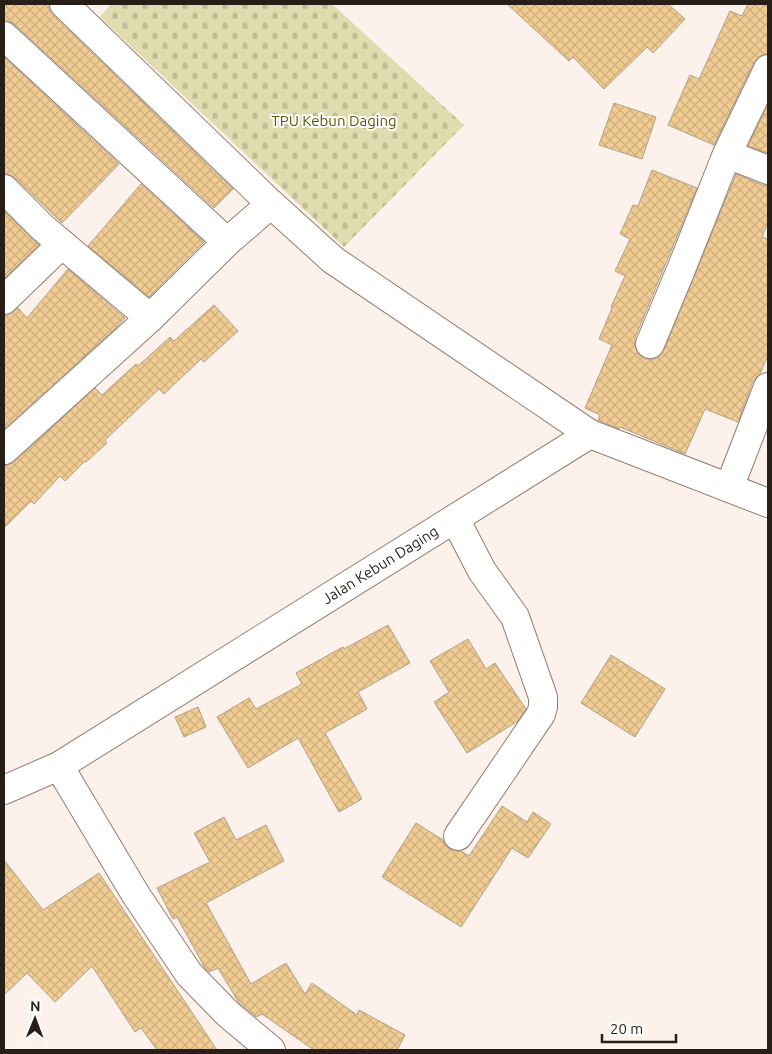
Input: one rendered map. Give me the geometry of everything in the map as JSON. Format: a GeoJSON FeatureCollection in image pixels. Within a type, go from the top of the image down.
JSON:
{"type":"FeatureCollection","features":[{"type":"Feature","properties":{"kind":"street"},"geometry":{"type":"LineString","coordinates":[[64,4],[271,204],[333,260],[590,434],[768,503]]}},
{"type":"Feature","properties":{"kind":"street"},"geometry":{"type":"LineString","coordinates":[[4,36],[227,242]]}},
{"type":"Feature","properties":{"kind":"street"},"geometry":{"type":"LineString","coordinates":[[650,344],[727,154],[768,69]]}},
{"type":"Feature","properties":{"kind":"street"},"geometry":{"type":"LineString","coordinates":[[727,154],[768,170]]}},
{"type":"Feature","properties":{"kind":"street"},"geometry":{"type":"LineString","coordinates":[[4,189],[43,228],[150,318]]}},
{"type":"Feature","properties":{"kind":"street"},"geometry":{"type":"LineString","coordinates":[[4,450],[150,318],[227,242],[271,204]]}},
{"type":"Feature","properties":{"kind":"street"},"geometry":{"type":"LineString","coordinates":[[4,300],[62,244]]}},
{"type":"Feature","properties":{"kind":"street"},"geometry":{"type":"LineString","coordinates":[[729,488],[768,388]]}},
{"type":"Feature","properties":{"kind":"street","name":"Jalan Kebun Daging"},"geometry":{"type":"LineString","coordinates":[[4,790],[59,766],[590,434]]}},
{"type":"Feature","properties":{"kind":"street"},"geometry":{"type":"LineString","coordinates":[[455,519],[482,571],[515,618],[543,697],[543,707],[540,714],[458,836]]}},
{"type":"Feature","properties":{"kind":"street"},"geometry":{"type":"LineString","coordinates":[[59,766],[136,895],[189,974],[228,1014],[271,1050]]}},
{"type":"Feature","properties":{"kind":"green space","name":"TPU Kebun Daging"},"geometry":{"type":"Polygon","coordinates":[[[111,4],[332,4],[464,125],[344,247],[100,17],[111,4]]]}},
{"type":"Feature","properties":{"kind":"building"},"geometry":{"type":"Polygon","coordinates":[[[4,4],[49,4],[49,9],[53,15],[233,189],[214,208],[15,25],[4,21],[4,4]]]}},
{"type":"Feature","properties":{"kind":"building"},"geometry":{"type":"Polygon","coordinates":[[[507,4],[668,4],[685,19],[653,53],[647,47],[604,89],[573,57],[569,61],[507,4]]]}},
{"type":"Feature","properties":{"kind":"building"},"geometry":{"type":"Polygon","coordinates":[[[748,4],[768,4],[768,54],[760,56],[754,62],[714,145],[668,125],[690,75],[699,79],[730,11],[742,16],[748,4]]]}},
{"type":"Feature","properties":{"kind":"building"},"geometry":{"type":"Polygon","coordinates":[[[4,57],[119,164],[62,223],[15,178],[4,174],[4,57]]]}},
{"type":"Feature","properties":{"kind":"building"},"geometry":{"type":"Polygon","coordinates":[[[614,103],[656,117],[642,159],[599,145],[614,103]]]}},
{"type":"Feature","properties":{"kind":"building"},"geometry":{"type":"Polygon","coordinates":[[[768,104],[768,153],[748,146],[768,104]]]}},
{"type":"Feature","properties":{"kind":"building"},"geometry":{"type":"Polygon","coordinates":[[[652,170],[697,188],[635,338],[638,354],[652,360],[659,357],[664,350],[736,174],[762,185],[768,185],[768,222],[762,237],[768,239],[768,355],[760,374],[753,381],[738,422],[705,409],[685,454],[598,420],[600,415],[585,408],[612,345],[599,339],[625,276],[615,271],[630,239],[620,234],[633,205],[638,206],[652,170]]]}},
{"type":"Feature","properties":{"kind":"building"},"geometry":{"type":"Polygon","coordinates":[[[141,184],[204,242],[149,297],[88,246],[141,184]]]}},
{"type":"Feature","properties":{"kind":"building"},"geometry":{"type":"Polygon","coordinates":[[[4,211],[39,245],[4,279],[4,211]]]}},
{"type":"Feature","properties":{"kind":"building"},"geometry":{"type":"Polygon","coordinates":[[[68,269],[125,318],[4,429],[4,315],[8,315],[18,308],[27,318],[68,269]]]}},
{"type":"Feature","properties":{"kind":"building"},"geometry":{"type":"Polygon","coordinates":[[[214,305],[238,331],[204,362],[201,359],[164,394],[159,389],[105,440],[107,443],[65,481],[60,476],[34,504],[31,501],[4,528],[4,465],[14,462],[95,388],[102,395],[136,364],[138,366],[170,337],[174,341],[214,305]]]}},
{"type":"Feature","properties":{"kind":"building"},"geometry":{"type":"Polygon","coordinates":[[[388,625],[410,663],[358,692],[367,709],[325,733],[362,799],[339,812],[298,738],[248,768],[217,717],[249,698],[256,709],[302,684],[296,673],[388,625]]]}},
{"type":"Feature","properties":{"kind":"building"},"geometry":{"type":"Polygon","coordinates":[[[468,639],[486,669],[495,663],[526,709],[518,721],[467,753],[434,702],[449,692],[430,661],[468,639]]]}},
{"type":"Feature","properties":{"kind":"building"},"geometry":{"type":"Polygon","coordinates":[[[611,655],[665,689],[635,737],[581,703],[611,655]]]}},
{"type":"Feature","properties":{"kind":"building"},"geometry":{"type":"Polygon","coordinates":[[[198,707],[206,727],[184,737],[175,717],[198,707]]]}},
{"type":"Feature","properties":{"kind":"building"},"geometry":{"type":"Polygon","coordinates":[[[502,806],[527,822],[533,812],[551,824],[528,858],[512,848],[461,927],[382,877],[416,823],[443,840],[450,849],[461,851],[469,856],[502,806]]]}},
{"type":"Feature","properties":{"kind":"building"},"geometry":{"type":"Polygon","coordinates":[[[224,817],[236,840],[266,825],[284,861],[206,903],[251,984],[286,963],[305,994],[312,983],[357,1015],[359,1010],[405,1035],[397,1050],[314,1050],[262,1014],[256,1017],[239,1003],[218,968],[209,972],[205,968],[177,917],[173,919],[157,888],[210,862],[194,833],[224,817]]]}},
{"type":"Feature","properties":{"kind":"building"},"geometry":{"type":"Polygon","coordinates":[[[4,860],[43,910],[99,873],[217,1050],[157,1050],[141,1028],[135,1032],[92,966],[55,1002],[27,973],[4,995],[4,860]]]}}]}
